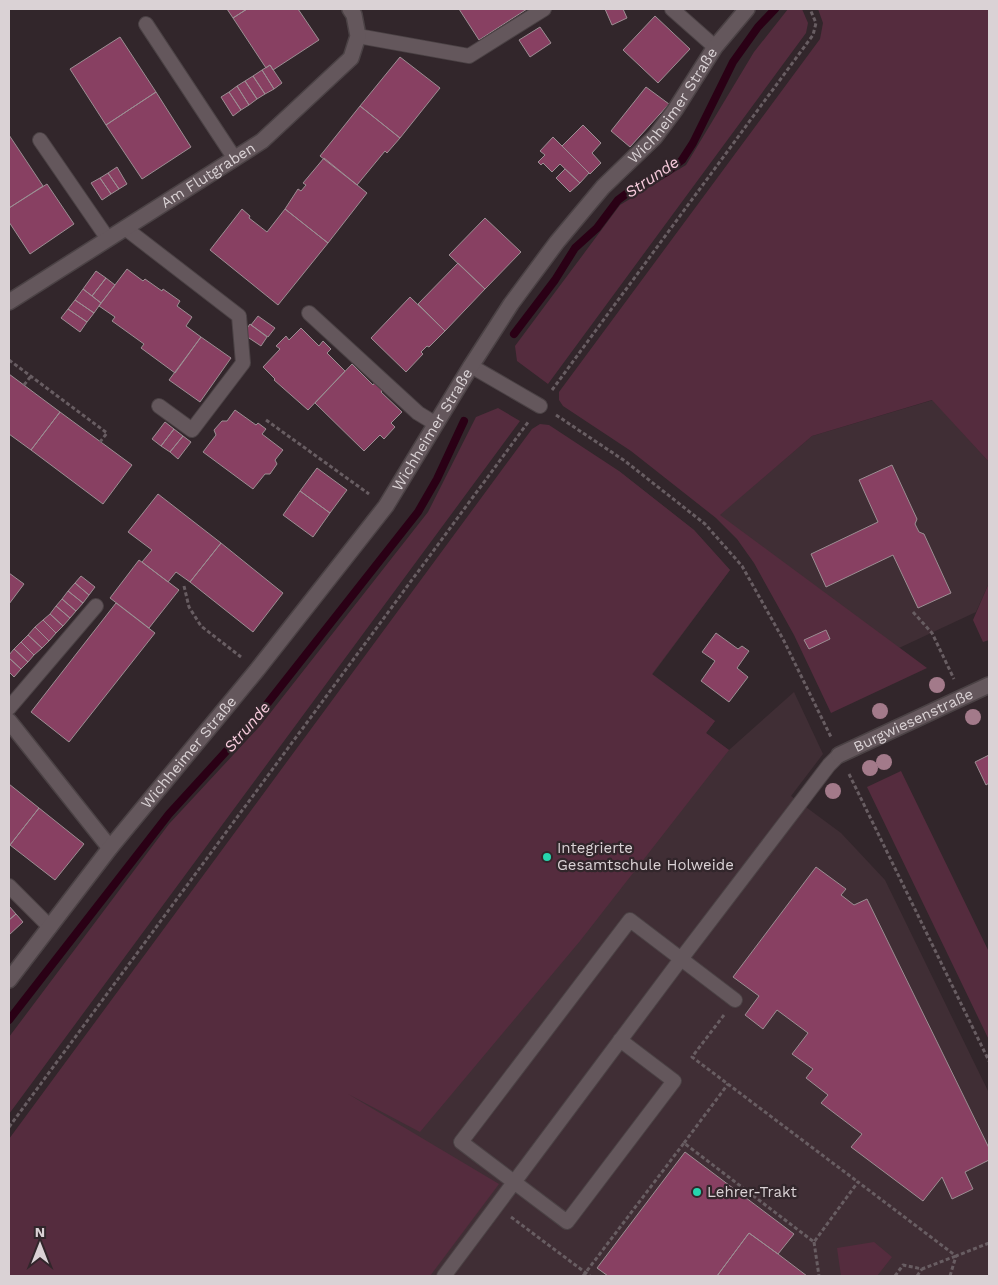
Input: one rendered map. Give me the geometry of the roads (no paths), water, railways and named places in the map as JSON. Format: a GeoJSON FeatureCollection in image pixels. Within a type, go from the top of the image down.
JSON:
{"type":"FeatureCollection","features":[{"type":"Feature","properties":{"kind":"street"},"geometry":{"type":"LineString","coordinates":[[350,9],[354,15],[358,36]]}},
{"type":"Feature","properties":{"kind":"street","name":"Wichheimer Straße"},"geometry":{"type":"LineString","coordinates":[[9,980],[110,848],[257,670],[386,506],[511,304],[603,187],[655,137],[675,110],[715,47],[747,9]]}},
{"type":"Feature","properties":{"kind":"street","name":"Am Flutgraben"},"geometry":{"type":"LineString","coordinates":[[9,302],[262,141],[351,58],[358,36]]}},
{"type":"Feature","properties":{"kind":"street","name":"Burgwiesenstraße"},"geometry":{"type":"LineString","coordinates":[[839,755],[989,685]]}},
{"type":"Feature","properties":{"kind":"street"},"geometry":{"type":"LineString","coordinates":[[9,721],[110,848]]}},
{"type":"Feature","properties":{"kind":"lane"},"geometry":{"type":"LineString","coordinates":[[358,36],[469,56],[544,9]]}},
{"type":"Feature","properties":{"kind":"lane"},"geometry":{"type":"LineString","coordinates":[[672,9],[715,47]]}},
{"type":"Feature","properties":{"kind":"lane"},"geometry":{"type":"LineString","coordinates":[[146,24],[234,159]]}},
{"type":"Feature","properties":{"kind":"lane"},"geometry":{"type":"LineString","coordinates":[[40,140],[108,239]]}},
{"type":"Feature","properties":{"kind":"lane"},"geometry":{"type":"LineString","coordinates":[[125,228],[239,316],[243,363],[192,430],[159,406]]}},
{"type":"Feature","properties":{"kind":"lane"},"geometry":{"type":"LineString","coordinates":[[309,314],[418,413],[436,424]]}},
{"type":"Feature","properties":{"kind":"lane"},"geometry":{"type":"LineString","coordinates":[[471,366],[540,406]]}},
{"type":"Feature","properties":{"kind":"lane"},"geometry":{"type":"LineString","coordinates":[[9,708],[96,606]]}},
{"type":"Feature","properties":{"kind":"lane"},"geometry":{"type":"LineString","coordinates":[[444,1276],[681,959],[829,765],[839,755]]}},
{"type":"Feature","properties":{"kind":"lane"},"geometry":{"type":"LineString","coordinates":[[9,886],[50,927]]}},
{"type":"Feature","properties":{"kind":"lane"},"geometry":{"type":"LineString","coordinates":[[620,1040],[674,1081],[568,1222],[462,1142],[630,920],[735,1000]]}},
{"type":"Feature","properties":{"kind":"waterway","name":"Strunde"},"geometry":{"type":"LineString","coordinates":[[514,334],[555,280],[575,248],[597,228],[618,200],[638,185],[667,172],[682,160],[693,143],[733,62],[758,27],[775,9]]}},
{"type":"Feature","properties":{"kind":"waterway","name":"Strunde"},"geometry":{"type":"LineString","coordinates":[[9,1020],[169,814],[252,723],[418,512],[437,479],[464,421]]}},
{"type":"Feature","properties":{"kind":"place","name":"Integrierte Gesamtschule Holweide"},"geometry":{"type":"Point","coordinates":[547,857]}},
{"type":"Feature","properties":{"kind":"place","name":"Lehrer-Trakt"},"geometry":{"type":"Point","coordinates":[697,1192]}}]}
